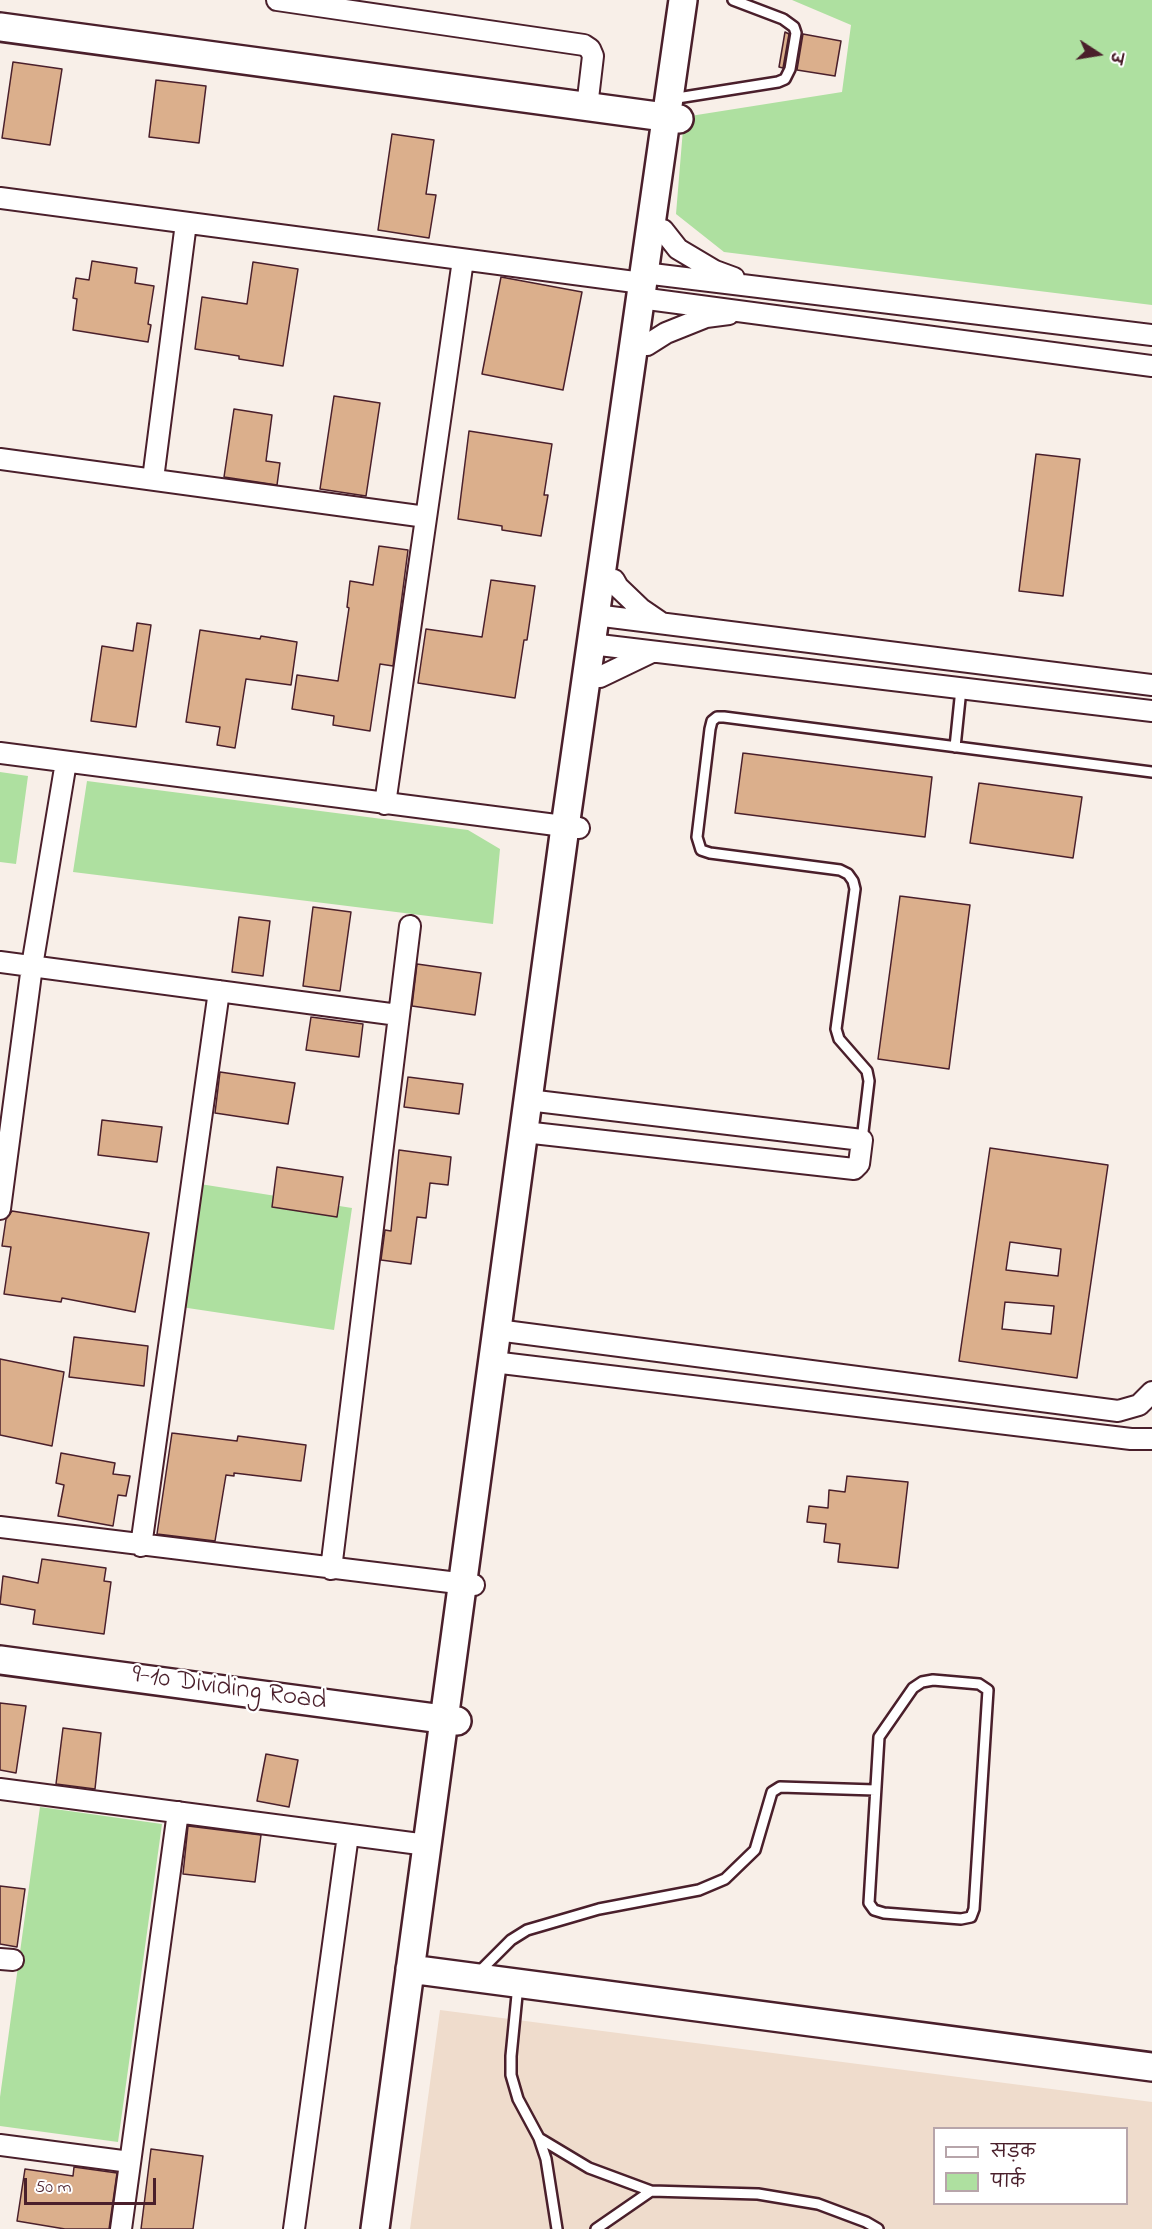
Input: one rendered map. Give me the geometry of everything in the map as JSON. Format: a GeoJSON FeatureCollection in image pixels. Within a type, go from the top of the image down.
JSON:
{"type":"FeatureCollection","features":[{"type":"Feature","properties":{"kind":"street"},"geometry":{"type":"LineString","coordinates":[[277,0],[584,45],[590,49],[593,56],[587,106]]}},
{"type":"Feature","properties":{"kind":"street"},"geometry":{"type":"LineString","coordinates":[[602,615],[614,580],[647,345],[648,286],[663,230],[683,0]]}},
{"type":"Feature","properties":{"kind":"street"},"geometry":{"type":"LineString","coordinates":[[388,2229],[417,1970],[572,828],[674,108],[695,0]]}},
{"type":"Feature","properties":{"kind":"street"},"geometry":{"type":"LineString","coordinates":[[0,27],[587,106],[674,108]]}},
{"type":"Feature","properties":{"kind":"street"},"geometry":{"type":"LineString","coordinates":[[0,198],[648,286],[749,311],[1152,366]]}},
{"type":"Feature","properties":{"kind":"street"},"geometry":{"type":"LineString","coordinates":[[153,479],[186,223]]}},
{"type":"Feature","properties":{"kind":"street"},"geometry":{"type":"LineString","coordinates":[[663,230],[678,249],[715,271],[759,287]]}},
{"type":"Feature","properties":{"kind":"street"},"geometry":{"type":"LineString","coordinates":[[385,804],[464,260]]}},
{"type":"Feature","properties":{"kind":"street"},"geometry":{"type":"LineString","coordinates":[[648,286],[759,287],[1152,334]]}},
{"type":"Feature","properties":{"kind":"street"},"geometry":{"type":"LineString","coordinates":[[647,345],[666,333],[706,317],[749,311]]}},
{"type":"Feature","properties":{"kind":"street"},"geometry":{"type":"LineString","coordinates":[[0,459],[426,517]]}},
{"type":"Feature","properties":{"kind":"street"},"geometry":{"type":"LineString","coordinates":[[614,580],[618,587],[641,609],[662,623]]}},
{"type":"Feature","properties":{"kind":"street"},"geometry":{"type":"LineString","coordinates":[[602,615],[1152,685]]}},
{"type":"Feature","properties":{"kind":"street"},"geometry":{"type":"LineString","coordinates":[[598,645],[1152,711]]}},
{"type":"Feature","properties":{"kind":"street"},"geometry":{"type":"LineString","coordinates":[[572,828],[600,677],[598,645]]}},
{"type":"Feature","properties":{"kind":"street"},"geometry":{"type":"LineString","coordinates":[[600,677],[652,652]]}},
{"type":"Feature","properties":{"kind":"street"},"geometry":{"type":"LineString","coordinates":[[0,753],[572,828]]}},
{"type":"Feature","properties":{"kind":"street"},"geometry":{"type":"LineString","coordinates":[[0,1209],[32,966],[66,762]]}},
{"type":"Feature","properties":{"kind":"street"},"geometry":{"type":"LineString","coordinates":[[331,1569],[410,926]]}},
{"type":"Feature","properties":{"kind":"street"},"geometry":{"type":"LineString","coordinates":[[0,962],[398,1015]]}},
{"type":"Feature","properties":{"kind":"street"},"geometry":{"type":"LineString","coordinates":[[141,1546],[219,991]]}},
{"type":"Feature","properties":{"kind":"street"},"geometry":{"type":"LineString","coordinates":[[531,1133],[854,1169],[859,1164],[862,1140],[535,1100]]}},
{"type":"Feature","properties":{"kind":"street"},"geometry":{"type":"LineString","coordinates":[[504,1331],[1118,1411],[1139,1405],[1152,1392]]}},
{"type":"Feature","properties":{"kind":"street"},"geometry":{"type":"LineString","coordinates":[[499,1363],[1119,1438],[1152,1439]]}},
{"type":"Feature","properties":{"kind":"street"},"geometry":{"type":"LineString","coordinates":[[0,1527],[470,1585]]}},
{"type":"Feature","properties":{"kind":"street","name":"9-10 Dividing Road"},"geometry":{"type":"LineString","coordinates":[[0,1660],[451,1720]]}},
{"type":"Feature","properties":{"kind":"street"},"geometry":{"type":"LineString","coordinates":[[375,2229],[417,1970],[427,1845],[451,1720]]}},
{"type":"Feature","properties":{"kind":"street"},"geometry":{"type":"LineString","coordinates":[[0,1789],[427,1845]]}},
{"type":"Feature","properties":{"kind":"street"},"geometry":{"type":"LineString","coordinates":[[121,2229],[178,1812]]}},
{"type":"Feature","properties":{"kind":"street"},"geometry":{"type":"LineString","coordinates":[[294,2229],[348,1834]]}},
{"type":"Feature","properties":{"kind":"street"},"geometry":{"type":"LineString","coordinates":[[417,1970],[1152,2067]]}},
{"type":"Feature","properties":{"kind":"street"},"geometry":{"type":"LineString","coordinates":[[0,2145],[130,2162]]}},
{"type":"Feature","properties":{"kind":"lane"},"geometry":{"type":"LineString","coordinates":[[674,108],[778,82],[785,79],[788,74],[796,33],[794,27],[783,19],[733,0]]}},
{"type":"Feature","properties":{"kind":"lane"},"geometry":{"type":"LineString","coordinates":[[955,747],[962,688]]}},
{"type":"Feature","properties":{"kind":"lane"},"geometry":{"type":"LineString","coordinates":[[862,1140],[867,1071],[839,1039],[836,1029],[855,889],[853,881],[848,874],[840,870],[701,850],[697,837],[712,722],[717,717],[724,717],[1152,772]]}},
{"type":"Feature","properties":{"kind":"lane"},"geometry":{"type":"LineString","coordinates":[[933,1680],[979,1684],[988,1690],[974,1909],[971,1917],[961,1919],[884,1913],[874,1910],[869,1903],[875,1791],[879,1737],[913,1688],[921,1682],[933,1680]]}},
{"type":"Feature","properties":{"kind":"lane"},"geometry":{"type":"LineString","coordinates":[[474,1977],[511,1940],[527,1930],[599,1909],[699,1890],[725,1879],[755,1850],[771,1792],[780,1787],[875,1791]]}},
{"type":"Feature","properties":{"kind":"lane"},"geometry":{"type":"LineString","coordinates":[[518,1983],[511,2075],[518,2099],[539,2138],[546,2159],[556,2229]]}},
{"type":"Feature","properties":{"kind":"lane"},"geometry":{"type":"LineString","coordinates":[[539,2138],[589,2168],[651,2191],[758,2194],[818,2204],[866,2222],[878,2229]]}},
{"type":"Feature","properties":{"kind":"lane"},"geometry":{"type":"LineString","coordinates":[[596,2229],[651,2191]]}},
{"type":"Feature","properties":{"kind":"shaded area"},"geometry":{"type":"Polygon","coordinates":[[[440,2010],[1152,2102],[1152,2229],[410,2229],[440,2010]]]}},
{"type":"Feature","properties":{"kind":"green space"},"geometry":{"type":"Polygon","coordinates":[[[792,0],[1152,0],[1152,305],[724,252],[676,214],[684,117],[842,92],[851,25],[792,0]]]}},
{"type":"Feature","properties":{"kind":"green space"},"geometry":{"type":"Polygon","coordinates":[[[0,772],[28,776],[16,864],[0,862],[0,772]]]}},
{"type":"Feature","properties":{"kind":"green space"},"geometry":{"type":"Polygon","coordinates":[[[87,781],[468,830],[500,849],[493,924],[73,872],[87,781]]]}},
{"type":"Feature","properties":{"kind":"green space"},"geometry":{"type":"Polygon","coordinates":[[[200,1184],[352,1208],[334,1330],[181,1307],[200,1184]]]}},
{"type":"Feature","properties":{"kind":"green space"},"geometry":{"type":"Polygon","coordinates":[[[40,1807],[162,1824],[118,2142],[0,2126],[0,2097],[40,1807]]]}},
{"type":"Feature","properties":{"kind":"building"},"geometry":{"type":"Polygon","coordinates":[[[785,32],[789,34],[783,68],[779,67],[785,32]]]}},
{"type":"Feature","properties":{"kind":"building"},"geometry":{"type":"Polygon","coordinates":[[[803,34],[841,41],[835,76],[797,70],[803,34]]]}},
{"type":"Feature","properties":{"kind":"building"},"geometry":{"type":"Polygon","coordinates":[[[13,62],[62,69],[50,145],[2,138],[13,62]]]}},
{"type":"Feature","properties":{"kind":"building"},"geometry":{"type":"Polygon","coordinates":[[[156,80],[206,86],[199,143],[149,137],[156,80]]]}},
{"type":"Feature","properties":{"kind":"building"},"geometry":{"type":"Polygon","coordinates":[[[392,134],[434,140],[426,194],[436,195],[429,238],[378,230],[392,134]]]}},
{"type":"Feature","properties":{"kind":"building"},"geometry":{"type":"Polygon","coordinates":[[[92,261],[137,268],[135,283],[154,286],[148,324],[151,325],[148,342],[73,330],[77,299],[73,298],[76,278],[89,280],[92,261]]]}},
{"type":"Feature","properties":{"kind":"building"},"geometry":{"type":"Polygon","coordinates":[[[253,262],[298,269],[283,366],[195,349],[202,297],[247,304],[253,262]]]}},
{"type":"Feature","properties":{"kind":"building"},"geometry":{"type":"Polygon","coordinates":[[[501,277],[582,292],[563,390],[482,374],[501,277]]]}},
{"type":"Feature","properties":{"kind":"building"},"geometry":{"type":"Polygon","coordinates":[[[334,396],[380,403],[366,496],[320,489],[334,396]]]}},
{"type":"Feature","properties":{"kind":"building"},"geometry":{"type":"Polygon","coordinates":[[[234,409],[272,415],[266,461],[280,463],[277,485],[224,477],[234,409]]]}},
{"type":"Feature","properties":{"kind":"building"},"geometry":{"type":"Polygon","coordinates":[[[469,431],[552,444],[544,495],[548,495],[541,536],[502,530],[502,526],[458,519],[469,431]]]}},
{"type":"Feature","properties":{"kind":"building"},"geometry":{"type":"Polygon","coordinates":[[[1036,454],[1080,459],[1063,596],[1019,591],[1036,454]]]}},
{"type":"Feature","properties":{"kind":"building"},"geometry":{"type":"Polygon","coordinates":[[[379,546],[408,550],[393,666],[380,664],[370,731],[333,725],[334,716],[292,709],[297,675],[338,681],[349,608],[347,607],[350,581],[373,585],[379,546]]]}},
{"type":"Feature","properties":{"kind":"building"},"geometry":{"type":"Polygon","coordinates":[[[491,580],[535,586],[515,698],[418,683],[426,629],[482,637],[491,580]]]}},
{"type":"Feature","properties":{"kind":"building"},"geometry":{"type":"Polygon","coordinates":[[[137,623],[151,625],[136,727],[91,721],[102,646],[133,651],[137,623]]]}},
{"type":"Feature","properties":{"kind":"building"},"geometry":{"type":"Polygon","coordinates":[[[200,630],[297,642],[291,685],[246,679],[235,748],[217,745],[220,727],[186,722],[200,630]]]}},
{"type":"Feature","properties":{"kind":"building"},"geometry":{"type":"Polygon","coordinates":[[[743,753],[932,777],[925,837],[735,813],[743,753]]]}},
{"type":"Feature","properties":{"kind":"building"},"geometry":{"type":"Polygon","coordinates":[[[979,783],[1082,797],[1073,858],[970,843],[979,783]]]}},
{"type":"Feature","properties":{"kind":"building"},"geometry":{"type":"Polygon","coordinates":[[[900,896],[970,905],[949,1069],[878,1059],[900,896]]]}},
{"type":"Feature","properties":{"kind":"building"},"geometry":{"type":"Polygon","coordinates":[[[313,907],[351,912],[340,991],[303,986],[313,907]]]}},
{"type":"Feature","properties":{"kind":"building"},"geometry":{"type":"Polygon","coordinates":[[[239,917],[270,921],[263,976],[232,972],[239,917]]]}},
{"type":"Feature","properties":{"kind":"building"},"geometry":{"type":"Polygon","coordinates":[[[417,964],[481,973],[475,1015],[412,1006],[417,964]]]}},
{"type":"Feature","properties":{"kind":"building"},"geometry":{"type":"Polygon","coordinates":[[[311,1017],[363,1024],[359,1057],[306,1050],[311,1017]]]}},
{"type":"Feature","properties":{"kind":"building"},"geometry":{"type":"Polygon","coordinates":[[[220,1072],[295,1083],[288,1124],[215,1113],[220,1072]]]}},
{"type":"Feature","properties":{"kind":"building"},"geometry":{"type":"Polygon","coordinates":[[[408,1077],[463,1084],[459,1114],[404,1107],[408,1077]]]}},
{"type":"Feature","properties":{"kind":"building"},"geometry":{"type":"Polygon","coordinates":[[[102,1120],[162,1127],[157,1162],[98,1155],[102,1120]]]}},
{"type":"Feature","properties":{"kind":"building"},"geometry":{"type":"Polygon","coordinates":[[[990,1148],[1108,1165],[1077,1378],[959,1361],[990,1148]],[[1010,1242],[1006,1270],[1058,1276],[1061,1249],[1010,1242]],[[1005,1302],[1002,1329],[1051,1334],[1054,1306],[1005,1302]]]}},
{"type":"Feature","properties":{"kind":"building"},"geometry":{"type":"Polygon","coordinates":[[[399,1150],[451,1157],[448,1185],[430,1183],[426,1218],[417,1217],[411,1264],[381,1260],[385,1230],[391,1231],[399,1150]]]}},
{"type":"Feature","properties":{"kind":"building"},"geometry":{"type":"Polygon","coordinates":[[[277,1167],[343,1177],[337,1217],[272,1207],[277,1167]]]}},
{"type":"Feature","properties":{"kind":"building"},"geometry":{"type":"Polygon","coordinates":[[[12,1211],[149,1233],[135,1312],[62,1298],[61,1302],[4,1294],[11,1247],[2,1246],[6,1219],[12,1211]]]}},
{"type":"Feature","properties":{"kind":"building"},"geometry":{"type":"Polygon","coordinates":[[[74,1337],[148,1346],[144,1386],[69,1377],[74,1337]]]}},
{"type":"Feature","properties":{"kind":"building"},"geometry":{"type":"Polygon","coordinates":[[[0,1359],[64,1372],[52,1446],[0,1435],[0,1359]]]}},
{"type":"Feature","properties":{"kind":"building"},"geometry":{"type":"Polygon","coordinates":[[[172,1433],[237,1441],[238,1436],[306,1445],[301,1481],[234,1473],[234,1476],[226,1475],[215,1541],[157,1534],[172,1433]]]}},
{"type":"Feature","properties":{"kind":"building"},"geometry":{"type":"Polygon","coordinates":[[[61,1453],[115,1463],[113,1474],[130,1476],[126,1496],[118,1495],[113,1526],[58,1516],[64,1485],[56,1483],[61,1453]]]}},
{"type":"Feature","properties":{"kind":"building"},"geometry":{"type":"Polygon","coordinates":[[[847,1476],[908,1482],[898,1568],[838,1562],[840,1544],[824,1542],[826,1524],[807,1522],[809,1506],[828,1508],[829,1490],[845,1492],[847,1476]]]}},
{"type":"Feature","properties":{"kind":"building"},"geometry":{"type":"Polygon","coordinates":[[[42,1559],[106,1568],[104,1581],[111,1582],[104,1634],[33,1624],[35,1610],[0,1604],[3,1576],[38,1583],[42,1559]]]}},
{"type":"Feature","properties":{"kind":"building"},"geometry":{"type":"Polygon","coordinates":[[[0,1703],[26,1706],[16,1773],[0,1770],[0,1703]]]}},
{"type":"Feature","properties":{"kind":"building"},"geometry":{"type":"Polygon","coordinates":[[[63,1728],[101,1733],[95,1789],[56,1784],[63,1728]]]}},
{"type":"Feature","properties":{"kind":"building"},"geometry":{"type":"Polygon","coordinates":[[[266,1754],[298,1760],[289,1807],[257,1801],[266,1754]]]}},
{"type":"Feature","properties":{"kind":"building"},"geometry":{"type":"Polygon","coordinates":[[[188,1826],[261,1835],[255,1882],[183,1874],[188,1826]]]}},
{"type":"Feature","properties":{"kind":"building"},"geometry":{"type":"Polygon","coordinates":[[[0,1886],[25,1889],[17,1947],[0,1944],[0,1886]]]}},
{"type":"Feature","properties":{"kind":"building"},"geometry":{"type":"Polygon","coordinates":[[[151,2149],[203,2156],[193,2229],[141,2229],[151,2149]]]}},
{"type":"Feature","properties":{"kind":"building"},"geometry":{"type":"Polygon","coordinates":[[[74,2167],[117,2173],[109,2229],[65,2229],[17,2221],[25,2169],[73,2176],[74,2167]]]}}]}
